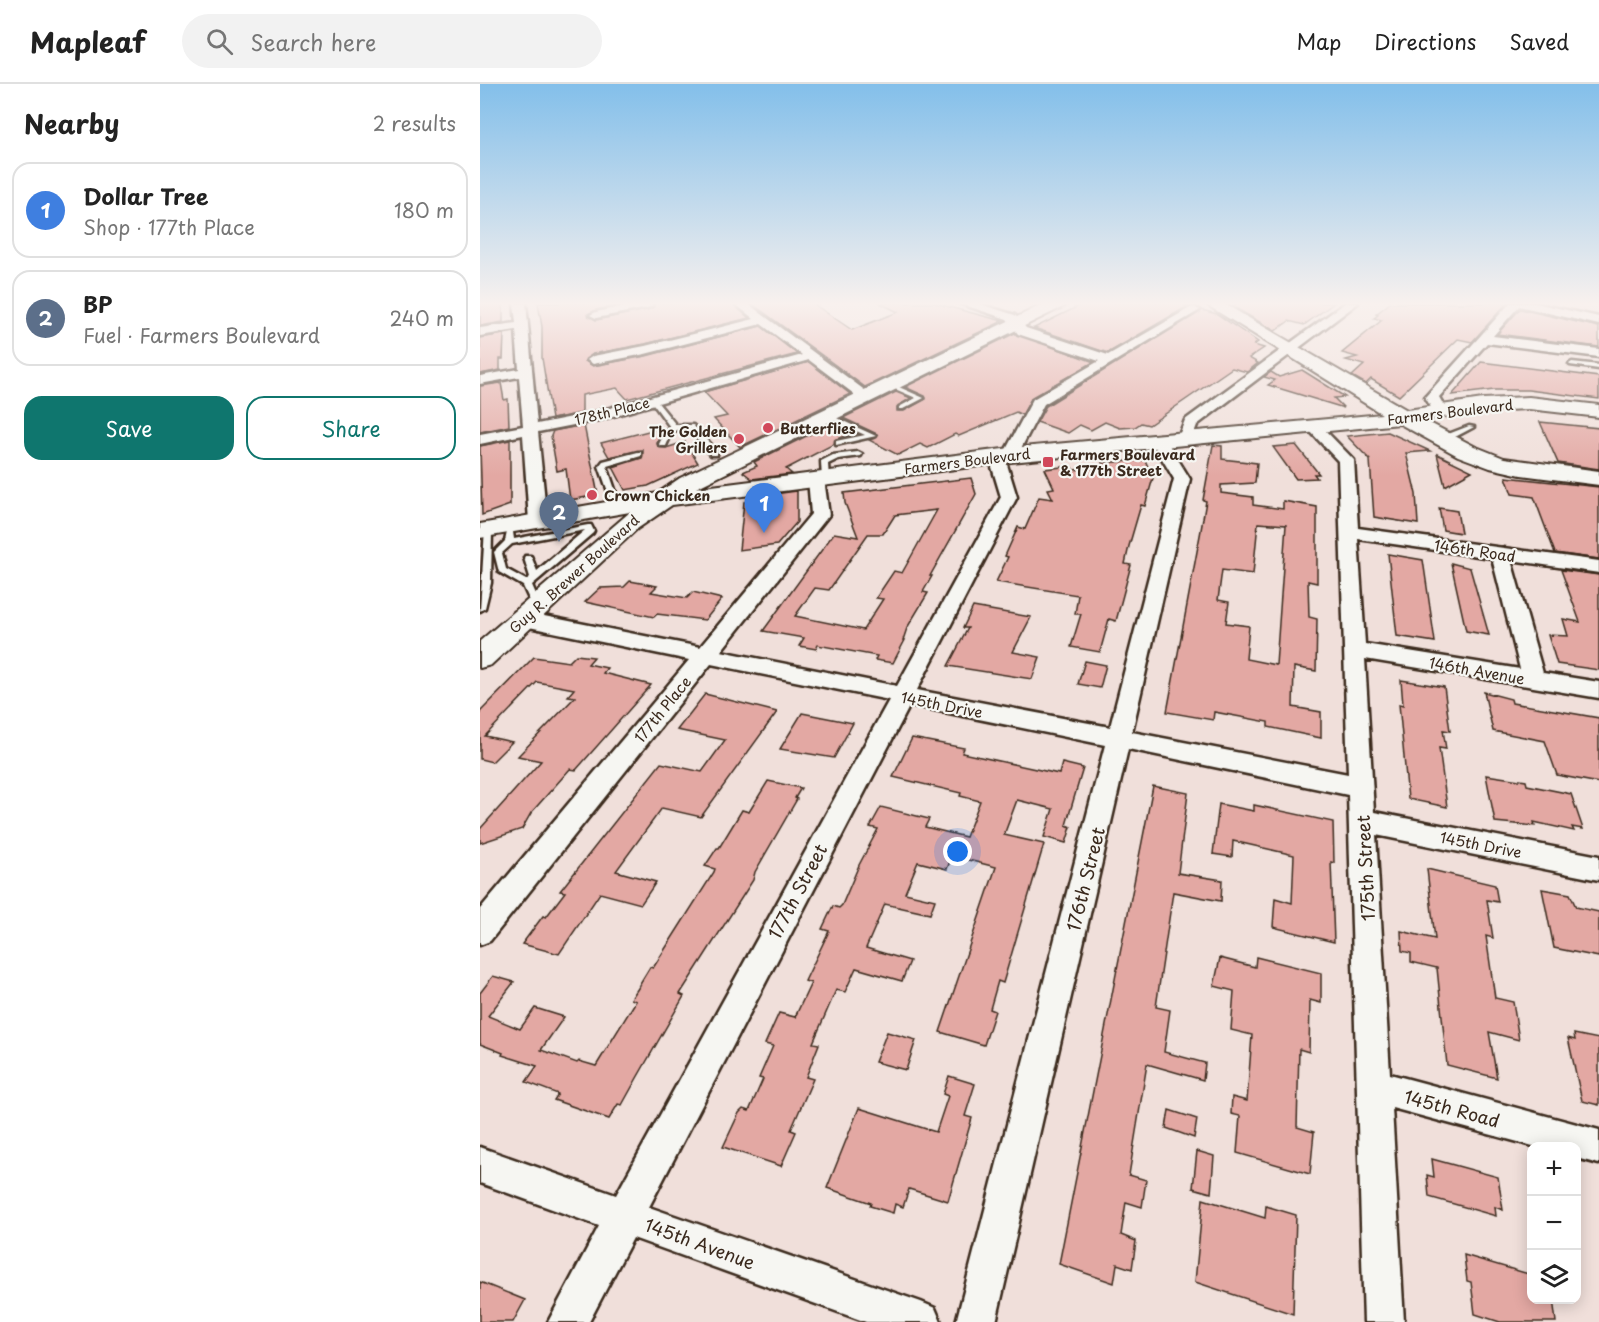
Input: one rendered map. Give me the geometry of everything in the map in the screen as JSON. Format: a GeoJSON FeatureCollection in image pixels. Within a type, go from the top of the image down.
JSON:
{"type":"FeatureCollection","features":[{"type":"Feature","properties":{"kind":"main road","name":"Guy R. Brewer Boulevard"},"geometry":{"type":"LineString","coordinates":[[483,653],[531,597],[585,563],[627,524],[662,499],[688,483],[940,361]]}},
{"type":"Feature","properties":{"kind":"main road"},"geometry":{"type":"LineString","coordinates":[[1307,361],[1466,451],[1498,463],[1599,478]]}},
{"type":"Feature","properties":{"kind":"main road","name":"Farmers Boulevard"},"geometry":{"type":"LineString","coordinates":[[505,536],[547,528],[617,507],[662,499],[1004,456],[1314,427],[1483,405],[1529,403],[1599,411]]}},
{"type":"Feature","properties":{"kind":"street"},"geometry":{"type":"LineString","coordinates":[[525,361],[530,429],[547,528]]}},
{"type":"Feature","properties":{"kind":"street","name":"178th Place"},"geometry":{"type":"LineString","coordinates":[[480,439],[594,417],[794,361]]}},
{"type":"Feature","properties":{"kind":"street"},"geometry":{"type":"LineString","coordinates":[[818,361],[867,397]]}},
{"type":"Feature","properties":{"kind":"street"},"geometry":{"type":"LineString","coordinates":[[1004,456],[1038,402],[1109,361]]}},
{"type":"Feature","properties":{"kind":"street"},"geometry":{"type":"LineString","coordinates":[[1186,438],[1190,423],[1274,361]]}},
{"type":"Feature","properties":{"kind":"street"},"geometry":{"type":"LineString","coordinates":[[1440,411],[1432,397],[1464,361]]}},
{"type":"Feature","properties":{"kind":"street"},"geometry":{"type":"LineString","coordinates":[[480,380],[526,372]]}},
{"type":"Feature","properties":{"kind":"street","name":"175th Street"},"geometry":{"type":"LineString","coordinates":[[1314,427],[1346,460],[1375,1087],[1383,1322]]}},
{"type":"Feature","properties":{"kind":"street","name":"176th Street"},"geometry":{"type":"LineString","coordinates":[[976,1322],[1182,479],[1159,441]]}},
{"type":"Feature","properties":{"kind":"street","name":"177th Street"},"geometry":{"type":"LineString","coordinates":[[568,1322],[1009,497],[1004,456]]}},
{"type":"Feature","properties":{"kind":"street","name":"177th Place"},"geometry":{"type":"LineString","coordinates":[[480,932],[820,515],[821,479]]}},
{"type":"Feature","properties":{"kind":"street","name":"146th Road"},"geometry":{"type":"LineString","coordinates":[[1350,532],[1599,567]]}},
{"type":"Feature","properties":{"kind":"street"},"geometry":{"type":"LineString","coordinates":[[1500,553],[1534,680]]}},
{"type":"Feature","properties":{"kind":"street","name":"145th Drive"},"geometry":{"type":"LineString","coordinates":[[531,597],[705,656],[1361,787]]}},
{"type":"Feature","properties":{"kind":"street","name":"146th Avenue"},"geometry":{"type":"LineString","coordinates":[[1355,650],[1599,690]]}},
{"type":"Feature","properties":{"kind":"street","name":"145th Drive"},"geometry":{"type":"LineString","coordinates":[[1363,821],[1599,868]]}},
{"type":"Feature","properties":{"kind":"street","name":"145th Road"},"geometry":{"type":"LineString","coordinates":[[1375,1087],[1599,1147]]}},
{"type":"Feature","properties":{"kind":"street","name":"145th Avenue"},"geometry":{"type":"LineString","coordinates":[[480,1165],[921,1322]]}},
{"type":"Feature","properties":{"kind":"lane"},"geometry":{"type":"LineString","coordinates":[[1572,364],[1599,367]]}},
{"type":"Feature","properties":{"kind":"lane"},"geometry":{"type":"LineString","coordinates":[[890,385],[921,398],[901,408]]}},
{"type":"Feature","properties":{"kind":"lane"},"geometry":{"type":"LineString","coordinates":[[653,400],[674,427]]}},
{"type":"Feature","properties":{"kind":"lane"},"geometry":{"type":"LineString","coordinates":[[828,416],[872,436],[839,443]]}},
{"type":"Feature","properties":{"kind":"lane"},"geometry":{"type":"LineString","coordinates":[[663,444],[668,432],[674,427],[691,426],[714,453]]}},
{"type":"Feature","properties":{"kind":"lane"},"geometry":{"type":"LineString","coordinates":[[1442,438],[1455,435],[1471,427]]}},
{"type":"Feature","properties":{"kind":"lane"},"geometry":{"type":"LineString","coordinates":[[617,507],[603,466],[606,463],[638,454]]}},
{"type":"Feature","properties":{"kind":"lane"},"geometry":{"type":"LineString","coordinates":[[821,479],[824,463],[836,457],[858,454]]}},
{"type":"Feature","properties":{"kind":"lane"},"geometry":{"type":"LineString","coordinates":[[531,597],[557,553],[590,531],[588,527],[547,528]]}},
{"type":"Feature","properties":{"kind":"lane"},"geometry":{"type":"LineString","coordinates":[[480,608],[483,584],[505,536]]}},
{"type":"Feature","properties":{"kind":"lane"},"geometry":{"type":"LineString","coordinates":[[505,536],[498,552],[502,570],[531,597]]}},
{"type":"Feature","properties":{"kind":"lane"},"geometry":{"type":"LineString","coordinates":[[557,553],[585,563]]}},
{"type":"Feature","properties":{"kind":"lane"},"geometry":{"type":"LineString","coordinates":[[528,558],[531,597]]}},
{"type":"Feature","properties":{"kind":"building"},"geometry":{"type":"Polygon","coordinates":[[[480,361],[500,361],[500,370],[480,374],[480,361]]]}},
{"type":"Feature","properties":{"kind":"building"},"geometry":{"type":"Polygon","coordinates":[[[542,361],[585,361],[593,366],[621,361],[771,361],[627,399],[617,388],[582,395],[582,413],[552,419],[542,361]]]}},
{"type":"Feature","properties":{"kind":"building"},"geometry":{"type":"Polygon","coordinates":[[[829,361],[920,361],[865,387],[829,361]]]}},
{"type":"Feature","properties":{"kind":"building"},"geometry":{"type":"Polygon","coordinates":[[[958,361],[1094,362],[1032,397],[1022,415],[1016,412],[959,436],[955,434],[928,448],[920,444],[898,455],[869,440],[876,438],[877,434],[843,418],[896,392],[911,398],[897,407],[897,411],[904,411],[926,399],[925,396],[905,387],[958,361]]]}},
{"type":"Feature","properties":{"kind":"building"},"geometry":{"type":"Polygon","coordinates":[[[1119,361],[1254,361],[1258,363],[1247,372],[1232,368],[1149,425],[1141,423],[1135,427],[1120,428],[1105,422],[1091,430],[1080,425],[1068,433],[1037,422],[1046,406],[1119,361]]]}},
{"type":"Feature","properties":{"kind":"building"},"geometry":{"type":"Polygon","coordinates":[[[1349,361],[1435,361],[1399,396],[1371,379],[1366,384],[1352,376],[1364,365],[1349,361]]]}},
{"type":"Feature","properties":{"kind":"building"},"geometry":{"type":"Polygon","coordinates":[[[809,362],[850,394],[740,447],[714,419],[727,416],[704,392],[809,362]]]}},
{"type":"Feature","properties":{"kind":"building"},"geometry":{"type":"Polygon","coordinates":[[[1481,362],[1599,377],[1599,399],[1528,390],[1494,390],[1452,395],[1481,362]]]}},
{"type":"Feature","properties":{"kind":"building"},"geometry":{"type":"Polygon","coordinates":[[[1302,370],[1345,397],[1334,398],[1344,408],[1268,385],[1275,380],[1264,377],[1271,372],[1279,377],[1302,370]]]}},
{"type":"Feature","properties":{"kind":"building"},"geometry":{"type":"Polygon","coordinates":[[[501,383],[504,400],[508,399],[509,426],[480,432],[480,386],[501,383]]]}},
{"type":"Feature","properties":{"kind":"building"},"geometry":{"type":"Polygon","coordinates":[[[1540,422],[1599,428],[1599,469],[1558,463],[1540,422]]]}},
{"type":"Feature","properties":{"kind":"building"},"geometry":{"type":"Polygon","coordinates":[[[833,423],[855,433],[836,439],[834,444],[786,469],[792,474],[752,479],[743,472],[757,466],[754,462],[833,423]]]}},
{"type":"Feature","properties":{"kind":"building"},"geometry":{"type":"Polygon","coordinates":[[[584,425],[598,495],[570,500],[566,469],[557,471],[551,436],[553,431],[584,425]]]}},
{"type":"Feature","properties":{"kind":"building"},"geometry":{"type":"Polygon","coordinates":[[[656,429],[660,436],[658,447],[666,448],[685,442],[698,463],[648,486],[625,490],[613,467],[642,458],[643,450],[609,457],[601,443],[656,429]]]}},
{"type":"Feature","properties":{"kind":"building"},"geometry":{"type":"Polygon","coordinates":[[[1388,432],[1430,451],[1406,453],[1416,494],[1418,524],[1374,517],[1370,460],[1347,436],[1388,432]]]}},
{"type":"Feature","properties":{"kind":"building"},"geometry":{"type":"Polygon","coordinates":[[[510,440],[510,505],[482,515],[480,446],[510,440]]]}},
{"type":"Feature","properties":{"kind":"building"},"geometry":{"type":"Polygon","coordinates":[[[1213,445],[1222,446],[1222,459],[1257,463],[1255,483],[1221,485],[1221,493],[1253,497],[1253,505],[1283,509],[1283,501],[1317,507],[1317,583],[1308,581],[1309,617],[1317,619],[1316,671],[1294,667],[1293,707],[1321,712],[1321,738],[1268,727],[1268,722],[1214,712],[1213,720],[1167,712],[1206,501],[1203,500],[1213,445]],[[1258,523],[1253,574],[1222,570],[1218,600],[1229,602],[1226,623],[1249,626],[1246,659],[1276,665],[1286,525],[1258,523]]]}},
{"type":"Feature","properties":{"kind":"building"},"geometry":{"type":"Polygon","coordinates":[[[1296,445],[1319,474],[1314,474],[1317,478],[1296,479],[1273,447],[1296,445]]]}},
{"type":"Feature","properties":{"kind":"building"},"geometry":{"type":"Polygon","coordinates":[[[1437,454],[1472,471],[1445,486],[1437,454]]]}},
{"type":"Feature","properties":{"kind":"building"},"geometry":{"type":"Polygon","coordinates":[[[1145,460],[1153,478],[1145,506],[1141,505],[1129,546],[1125,564],[1131,565],[1116,621],[1109,619],[1100,652],[1071,647],[1081,614],[1075,614],[1078,595],[996,582],[1008,557],[1005,556],[1018,527],[1025,529],[1039,497],[1053,499],[1048,489],[1054,488],[1045,469],[1071,466],[1073,470],[1104,467],[1102,463],[1145,460]]]}},
{"type":"Feature","properties":{"kind":"building"},"geometry":{"type":"Polygon","coordinates":[[[1506,477],[1599,487],[1599,559],[1555,553],[1534,497],[1512,494],[1506,477]]]}},
{"type":"Feature","properties":{"kind":"building"},"geometry":{"type":"Polygon","coordinates":[[[971,478],[976,494],[930,576],[932,576],[923,592],[928,593],[907,628],[903,640],[905,640],[893,663],[875,660],[877,656],[818,645],[816,649],[799,646],[804,638],[763,631],[834,533],[858,537],[845,503],[844,493],[971,478]],[[937,510],[895,515],[883,534],[868,534],[829,590],[815,588],[795,616],[863,630],[883,599],[876,598],[894,571],[902,573],[937,510]]]}},
{"type":"Feature","properties":{"kind":"building"},"geometry":{"type":"Polygon","coordinates":[[[797,491],[797,522],[777,545],[739,550],[744,502],[779,498],[774,494],[797,491]]]}},
{"type":"Feature","properties":{"kind":"building"},"geometry":{"type":"Polygon","coordinates":[[[1439,508],[1457,511],[1461,533],[1443,530],[1439,508]]]}},
{"type":"Feature","properties":{"kind":"building"},"geometry":{"type":"Polygon","coordinates":[[[1388,554],[1423,560],[1435,642],[1397,636],[1388,554]]]}},
{"type":"Feature","properties":{"kind":"building"},"geometry":{"type":"Polygon","coordinates":[[[1451,563],[1470,568],[1489,635],[1466,631],[1451,563]]]}},
{"type":"Feature","properties":{"kind":"building"},"geometry":{"type":"Polygon","coordinates":[[[1561,570],[1599,575],[1599,670],[1557,664],[1548,635],[1568,636],[1563,619],[1580,622],[1561,570]]]}},
{"type":"Feature","properties":{"kind":"building"},"geometry":{"type":"Polygon","coordinates":[[[630,581],[657,586],[651,592],[687,598],[693,592],[722,599],[705,620],[657,614],[654,617],[585,602],[600,588],[624,587],[630,581]]]}},
{"type":"Feature","properties":{"kind":"building"},"geometry":{"type":"Polygon","coordinates":[[[973,607],[1031,617],[1013,652],[1040,657],[1032,679],[948,666],[968,628],[963,628],[973,607]]]}},
{"type":"Feature","properties":{"kind":"building"},"geometry":{"type":"Polygon","coordinates":[[[576,655],[594,657],[588,664],[607,668],[603,673],[651,685],[576,770],[570,769],[531,813],[522,829],[480,843],[480,829],[541,761],[518,756],[575,697],[568,696],[574,689],[537,682],[485,736],[512,742],[492,762],[480,759],[480,712],[534,657],[569,662],[576,655]]]}},
{"type":"Feature","properties":{"kind":"building"},"geometry":{"type":"Polygon","coordinates":[[[1085,661],[1106,665],[1100,688],[1078,684],[1085,661]]]}},
{"type":"Feature","properties":{"kind":"building"},"geometry":{"type":"Polygon","coordinates":[[[1401,680],[1444,687],[1450,731],[1443,730],[1446,749],[1439,748],[1447,807],[1408,799],[1399,704],[1403,705],[1401,680]]]}},
{"type":"Feature","properties":{"kind":"building"},"geometry":{"type":"Polygon","coordinates":[[[1484,692],[1511,699],[1512,703],[1599,718],[1599,783],[1557,775],[1545,741],[1493,731],[1484,692]]]}},
{"type":"Feature","properties":{"kind":"building"},"geometry":{"type":"Polygon","coordinates":[[[705,694],[777,712],[701,817],[662,808],[616,871],[656,882],[641,904],[600,893],[559,954],[522,944],[543,916],[546,917],[565,892],[560,891],[661,763],[702,772],[725,740],[677,730],[705,694]]]}},
{"type":"Feature","properties":{"kind":"building"},"geometry":{"type":"Polygon","coordinates":[[[802,713],[853,723],[834,758],[780,749],[802,713]]]}},
{"type":"Feature","properties":{"kind":"building"},"geometry":{"type":"Polygon","coordinates":[[[912,738],[964,748],[962,753],[1059,774],[1062,763],[1083,768],[1066,825],[1071,827],[1066,843],[1044,837],[1053,809],[1017,800],[1004,835],[1044,844],[1003,983],[998,981],[990,1009],[995,1011],[984,1045],[940,1032],[996,867],[952,856],[947,869],[918,862],[905,893],[935,900],[930,914],[885,904],[866,948],[910,961],[902,981],[856,968],[845,992],[836,990],[813,1043],[819,1044],[806,1077],[813,1079],[791,1130],[796,1132],[781,1166],[723,1147],[739,1113],[743,1109],[749,1111],[763,1079],[759,1078],[773,1046],[765,1044],[779,1013],[795,1017],[811,983],[805,981],[829,931],[822,929],[833,906],[839,908],[842,905],[878,829],[870,827],[881,807],[929,819],[925,827],[966,837],[980,801],[960,796],[961,793],[893,777],[912,738]]]}},
{"type":"Feature","properties":{"kind":"building"},"geometry":{"type":"Polygon","coordinates":[[[1486,775],[1526,781],[1527,785],[1571,794],[1583,829],[1572,827],[1574,831],[1534,822],[1535,826],[1495,822],[1486,775]]]}},
{"type":"Feature","properties":{"kind":"building"},"geometry":{"type":"Polygon","coordinates":[[[768,781],[801,788],[795,798],[797,799],[755,872],[753,880],[680,994],[684,996],[622,1105],[618,1104],[609,1119],[554,1100],[558,1094],[526,1082],[537,1066],[502,1055],[503,1053],[480,1044],[480,993],[493,976],[514,982],[488,1016],[520,1029],[535,1008],[564,1017],[541,1050],[577,1063],[579,1061],[596,1066],[636,1001],[631,999],[639,985],[650,967],[653,968],[714,872],[715,869],[705,866],[742,810],[749,812],[768,781]]]}},
{"type":"Feature","properties":{"kind":"building"},"geometry":{"type":"Polygon","coordinates":[[[1153,786],[1188,793],[1178,873],[1222,880],[1221,901],[1173,892],[1156,1007],[1170,1010],[1164,1052],[1205,1063],[1203,1080],[1147,1064],[1129,1175],[1146,1180],[1142,1207],[1126,1202],[1121,1235],[1136,1241],[1132,1269],[1117,1264],[1114,1283],[1059,1264],[1153,786]]]}},
{"type":"Feature","properties":{"kind":"building"},"geometry":{"type":"Polygon","coordinates":[[[1219,804],[1254,811],[1254,805],[1333,822],[1334,863],[1331,862],[1334,942],[1273,927],[1275,898],[1292,903],[1294,855],[1233,841],[1232,857],[1213,854],[1219,804]]]}},
{"type":"Feature","properties":{"kind":"building"},"geometry":{"type":"Polygon","coordinates":[[[1427,869],[1495,885],[1498,902],[1487,900],[1493,938],[1486,936],[1495,998],[1513,1002],[1519,1040],[1489,1032],[1497,1078],[1447,1065],[1437,968],[1411,962],[1411,953],[1402,951],[1401,931],[1435,939],[1427,869]]]}},
{"type":"Feature","properties":{"kind":"building"},"geometry":{"type":"Polygon","coordinates":[[[1542,889],[1570,894],[1576,907],[1599,912],[1599,957],[1554,948],[1542,889]]]}},
{"type":"Feature","properties":{"kind":"building"},"geometry":{"type":"Polygon","coordinates":[[[1256,957],[1321,973],[1321,1003],[1310,1000],[1309,1052],[1299,1049],[1297,1127],[1314,1132],[1310,1174],[1237,1153],[1240,1116],[1231,1114],[1232,1097],[1247,1101],[1252,1035],[1231,1030],[1234,991],[1214,986],[1220,958],[1255,967],[1256,957]]]}},
{"type":"Feature","properties":{"kind":"building"},"geometry":{"type":"Polygon","coordinates":[[[887,1032],[916,1040],[906,1070],[875,1062],[887,1032]]]}},
{"type":"Feature","properties":{"kind":"building"},"geometry":{"type":"Polygon","coordinates":[[[1574,1034],[1599,1039],[1599,1105],[1582,1101],[1568,1038],[1575,1040],[1574,1034]]]}},
{"type":"Feature","properties":{"kind":"building"},"geometry":{"type":"Polygon","coordinates":[[[949,1076],[975,1084],[965,1116],[972,1118],[948,1201],[909,1189],[903,1207],[895,1204],[893,1213],[827,1188],[859,1108],[936,1132],[948,1096],[943,1094],[949,1076]]]}},
{"type":"Feature","properties":{"kind":"building"},"geometry":{"type":"Polygon","coordinates":[[[1169,1110],[1197,1119],[1194,1138],[1166,1128],[1169,1110]]]}},
{"type":"Feature","properties":{"kind":"building"},"geometry":{"type":"Polygon","coordinates":[[[1197,1151],[1214,1156],[1211,1193],[1193,1188],[1197,1151]]]}},
{"type":"Feature","properties":{"kind":"building"},"geometry":{"type":"Polygon","coordinates":[[[1432,1159],[1498,1177],[1503,1210],[1495,1207],[1496,1216],[1429,1197],[1427,1175],[1434,1177],[1432,1159]]]}},
{"type":"Feature","properties":{"kind":"building"},"geometry":{"type":"Polygon","coordinates":[[[1203,1199],[1265,1218],[1266,1206],[1296,1215],[1293,1314],[1195,1282],[1203,1199]]]}},
{"type":"Feature","properties":{"kind":"building"},"geometry":{"type":"Polygon","coordinates":[[[1464,1255],[1527,1274],[1527,1304],[1554,1304],[1556,1322],[1500,1322],[1475,1314],[1471,1282],[1467,1281],[1464,1255]]]}},
{"type":"Feature","properties":{"kind":"building"},"geometry":{"type":"Polygon","coordinates":[[[480,1282],[525,1300],[513,1322],[480,1322],[480,1282]]]}},
{"type":"Feature","properties":{"kind":"place","name":"Butterflies"},"geometry":{"type":"Point","coordinates":[768,428]}},
{"type":"Feature","properties":{"kind":"place","name":"The Golden Grillers"},"geometry":{"type":"Point","coordinates":[739,439]}},
{"type":"Feature","properties":{"kind":"place","name":"Farmers Boulevard & 177th Street"},"geometry":{"type":"Point","coordinates":[1048,462]}},
{"type":"Feature","properties":{"kind":"place","name":"Crown Chicken"},"geometry":{"type":"Point","coordinates":[592,495]}},
{"type":"Feature","properties":{"kind":"place","name":"Dollar Tree"},"geometry":{"type":"Point","coordinates":[764,533]}},
{"type":"Feature","properties":{"kind":"place","name":"BP"},"geometry":{"type":"Point","coordinates":[559,542]}}]}
